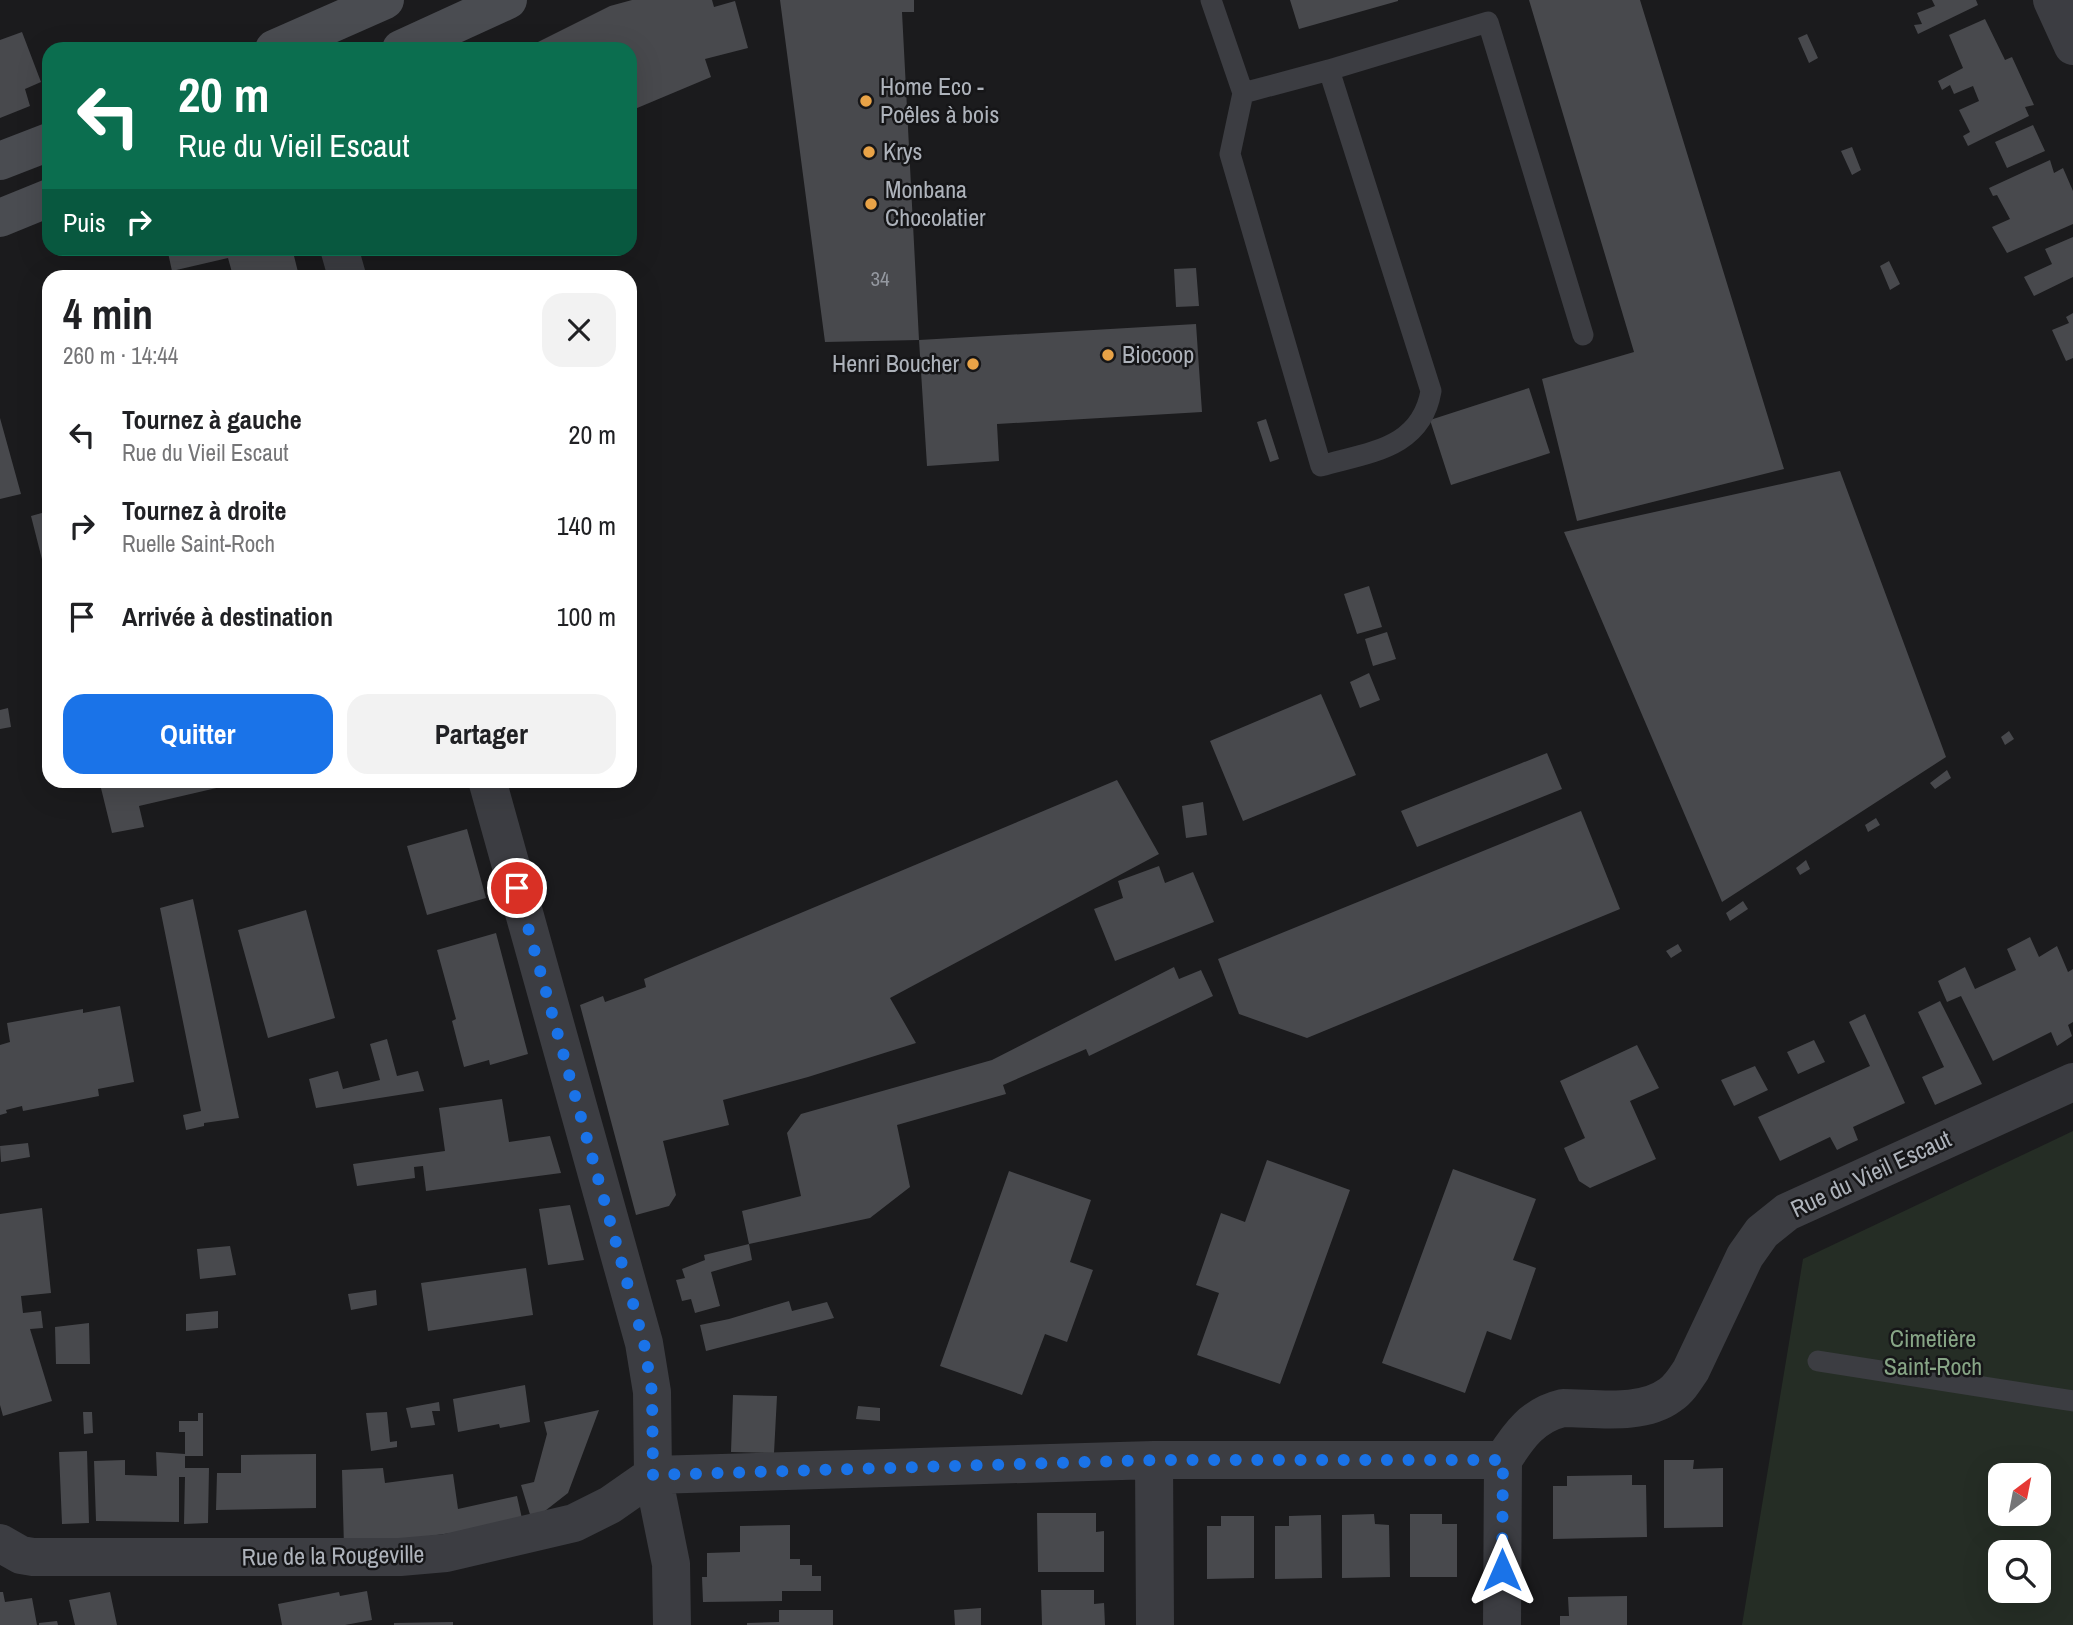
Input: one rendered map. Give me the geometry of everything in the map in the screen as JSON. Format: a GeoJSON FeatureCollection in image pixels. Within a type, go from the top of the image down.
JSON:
{"type":"FeatureCollection","features":[{"type":"Feature","properties":{"kind":"main road"},"geometry":{"type":"LineString","coordinates":[[290,42],[385,0]]}},
{"type":"Feature","properties":{"kind":"main road"},"geometry":{"type":"LineString","coordinates":[[416,42],[508,0]]}},
{"type":"Feature","properties":{"kind":"main road"},"geometry":{"type":"LineString","coordinates":[[0,161],[42,145]]}},
{"type":"Feature","properties":{"kind":"main road"},"geometry":{"type":"LineString","coordinates":[[0,218],[42,201]]}},
{"type":"Feature","properties":{"kind":"street"},"geometry":{"type":"LineString","coordinates":[[2052,0],[2073,46]]}},
{"type":"Feature","properties":{"kind":"street"},"geometry":{"type":"LineString","coordinates":[[489,788],[644,1343],[652,1392],[653,1475],[671,1563],[672,1625]]}},
{"type":"Feature","properties":{"kind":"street","name":"Rue du Vieil Escaut"},"geometry":{"type":"LineString","coordinates":[[1503,1460],[1525,1428],[1551,1410],[1644,1406],[1670,1396],[1680,1387],[1691,1370],[1752,1244],[1774,1221],[1787,1212],[2073,1082]]}},
{"type":"Feature","properties":{"kind":"street"},"geometry":{"type":"LineString","coordinates":[[653,1475],[1154,1460],[1503,1460],[1502,1625]]}},
{"type":"Feature","properties":{"kind":"street"},"geometry":{"type":"LineString","coordinates":[[1154,1460],[1155,1625]]}},
{"type":"Feature","properties":{"kind":"street","name":"Rue de la Rougeville"},"geometry":{"type":"LineString","coordinates":[[0,1543],[21,1555],[33,1557],[424,1556],[574,1522],[610,1505],[653,1475]]}},
{"type":"Feature","properties":{"kind":"lane"},"geometry":{"type":"LineString","coordinates":[[1211,0],[1243,93],[1230,155],[1321,466],[1391,446],[1406,437],[1423,417],[1431,390],[1329,70]]}},
{"type":"Feature","properties":{"kind":"lane"},"geometry":{"type":"LineString","coordinates":[[1243,93],[1488,22],[1583,335]]}},
{"type":"Feature","properties":{"kind":"lane"},"geometry":{"type":"LineString","coordinates":[[1818,1361],[2073,1401]]}},
{"type":"Feature","properties":{"kind":"green space","name":"Cimetière Saint-Roch"},"geometry":{"type":"Polygon","coordinates":[[[2073,1131],[2073,1625],[1742,1625],[1803,1259],[2073,1131]]]}},
{"type":"Feature","properties":{"kind":"building"},"geometry":{"type":"Polygon","coordinates":[[[632,0],[712,0],[714,7],[735,1],[748,48],[705,59],[711,77],[637,108],[637,42],[538,42],[610,6],[632,0]]]}},
{"type":"Feature","properties":{"kind":"building"},"geometry":{"type":"Polygon","coordinates":[[[780,0],[914,0],[914,12],[902,12],[919,340],[825,342],[780,0]]]}},
{"type":"Feature","properties":{"kind":"building"},"geometry":{"type":"Polygon","coordinates":[[[1290,0],[1398,0],[1398,1],[1299,29],[1290,0]]]}},
{"type":"Feature","properties":{"kind":"building"},"geometry":{"type":"Polygon","coordinates":[[[1529,0],[1640,0],[1784,469],[1577,521],[1542,379],[1634,352],[1529,0]]]}},
{"type":"Feature","properties":{"kind":"building"},"geometry":{"type":"Polygon","coordinates":[[[1932,0],[1976,0],[1978,5],[1918,34],[1914,25],[1922,24],[1917,13],[1935,6],[1932,0]]]}},
{"type":"Feature","properties":{"kind":"building"},"geometry":{"type":"Polygon","coordinates":[[[1985,19],[2005,60],[2012,57],[2034,105],[2025,107],[2029,116],[1968,146],[1963,136],[1970,132],[1959,110],[1979,101],[1973,86],[1954,94],[1950,85],[1942,90],[1938,81],[1963,68],[1949,35],[1985,19]]]}},
{"type":"Feature","properties":{"kind":"building"},"geometry":{"type":"Polygon","coordinates":[[[22,32],[41,82],[25,89],[30,106],[0,118],[0,40],[22,32]]]}},
{"type":"Feature","properties":{"kind":"building"},"geometry":{"type":"Polygon","coordinates":[[[1807,34],[1818,58],[1809,63],[1798,38],[1807,34]]]}},
{"type":"Feature","properties":{"kind":"building"},"geometry":{"type":"Polygon","coordinates":[[[2033,125],[2045,151],[2007,168],[1995,142],[2033,125]]]}},
{"type":"Feature","properties":{"kind":"building"},"geometry":{"type":"Polygon","coordinates":[[[1852,147],[1861,170],[1852,175],[1841,151],[1852,147]]]}},
{"type":"Feature","properties":{"kind":"building"},"geometry":{"type":"Polygon","coordinates":[[[2050,160],[2054,173],[2063,168],[2073,191],[2073,224],[2007,253],[1992,227],[2010,219],[1997,195],[1993,196],[1989,188],[2050,160]]]}},
{"type":"Feature","properties":{"kind":"building"},"geometry":{"type":"Polygon","coordinates":[[[2073,237],[2073,277],[2034,296],[2024,277],[2052,264],[2045,249],[2073,237]]]}},
{"type":"Feature","properties":{"kind":"building"},"geometry":{"type":"Polygon","coordinates":[[[169,256],[294,256],[298,270],[231,270],[228,258],[172,270],[169,256]]]}},
{"type":"Feature","properties":{"kind":"building"},"geometry":{"type":"Polygon","coordinates":[[[1889,261],[1900,284],[1890,290],[1880,266],[1889,261]]]}},
{"type":"Feature","properties":{"kind":"building"},"geometry":{"type":"Polygon","coordinates":[[[1196,268],[1199,306],[1176,307],[1174,269],[1196,268]]]}},
{"type":"Feature","properties":{"kind":"building"},"geometry":{"type":"Polygon","coordinates":[[[2073,313],[2073,358],[2066,361],[2052,330],[2069,323],[2066,317],[2073,313]]]}},
{"type":"Feature","properties":{"kind":"building"},"geometry":{"type":"Polygon","coordinates":[[[1196,324],[1202,412],[997,424],[999,461],[927,466],[919,340],[1196,324]]]}},
{"type":"Feature","properties":{"kind":"building"},"geometry":{"type":"Polygon","coordinates":[[[1529,388],[1550,453],[1451,485],[1430,420],[1529,388]]]}},
{"type":"Feature","properties":{"kind":"building"},"geometry":{"type":"Polygon","coordinates":[[[0,418],[21,494],[0,499],[0,418]]]}},
{"type":"Feature","properties":{"kind":"building"},"geometry":{"type":"Polygon","coordinates":[[[1266,419],[1279,459],[1270,462],[1257,422],[1266,419]]]}},
{"type":"Feature","properties":{"kind":"building"},"geometry":{"type":"Polygon","coordinates":[[[1840,471],[1946,757],[1722,902],[1564,532],[1840,471]]]}},
{"type":"Feature","properties":{"kind":"building"},"geometry":{"type":"Polygon","coordinates":[[[42,513],[42,559],[31,516],[42,513]]]}},
{"type":"Feature","properties":{"kind":"building"},"geometry":{"type":"Polygon","coordinates":[[[1369,586],[1382,627],[1357,634],[1344,594],[1369,586]]]}},
{"type":"Feature","properties":{"kind":"building"},"geometry":{"type":"Polygon","coordinates":[[[1387,632],[1396,659],[1373,666],[1365,639],[1387,632]]]}},
{"type":"Feature","properties":{"kind":"building"},"geometry":{"type":"Polygon","coordinates":[[[1369,673],[1380,700],[1360,708],[1350,682],[1369,673]]]}},
{"type":"Feature","properties":{"kind":"building"},"geometry":{"type":"Polygon","coordinates":[[[1321,694],[1356,775],[1243,821],[1210,741],[1321,694]]]}},
{"type":"Feature","properties":{"kind":"building"},"geometry":{"type":"Polygon","coordinates":[[[8,708],[11,727],[0,729],[0,710],[8,708]]]}},
{"type":"Feature","properties":{"kind":"building"},"geometry":{"type":"Polygon","coordinates":[[[2009,731],[2014,739],[2005,745],[2001,737],[2009,731]]]}},
{"type":"Feature","properties":{"kind":"building"},"geometry":{"type":"Polygon","coordinates":[[[1547,753],[1562,789],[1417,847],[1401,811],[1547,753]]]}},
{"type":"Feature","properties":{"kind":"building"},"geometry":{"type":"Polygon","coordinates":[[[1947,770],[1951,778],[1935,789],[1930,783],[1947,770]]]}},
{"type":"Feature","properties":{"kind":"building"},"geometry":{"type":"Polygon","coordinates":[[[1117,780],[1159,854],[890,998],[916,1043],[723,1100],[729,1125],[663,1141],[676,1195],[669,1206],[636,1215],[580,1005],[603,996],[605,1002],[646,987],[644,979],[1117,780]]]}},
{"type":"Feature","properties":{"kind":"building"},"geometry":{"type":"Polygon","coordinates":[[[101,788],[216,788],[139,806],[144,827],[112,833],[101,788]]]}},
{"type":"Feature","properties":{"kind":"building"},"geometry":{"type":"Polygon","coordinates":[[[1203,802],[1207,835],[1186,838],[1182,806],[1203,802]]]}},
{"type":"Feature","properties":{"kind":"building"},"geometry":{"type":"Polygon","coordinates":[[[1581,811],[1620,909],[1307,1038],[1239,1014],[1218,959],[1581,811]]]}},
{"type":"Feature","properties":{"kind":"building"},"geometry":{"type":"Polygon","coordinates":[[[1876,818],[1880,825],[1868,832],[1865,825],[1876,818]]]}},
{"type":"Feature","properties":{"kind":"building"},"geometry":{"type":"Polygon","coordinates":[[[467,829],[486,898],[427,915],[407,846],[467,829]]]}},
{"type":"Feature","properties":{"kind":"building"},"geometry":{"type":"Polygon","coordinates":[[[1806,860],[1810,869],[1800,875],[1796,868],[1806,860]]]}},
{"type":"Feature","properties":{"kind":"building"},"geometry":{"type":"Polygon","coordinates":[[[1159,866],[1165,883],[1193,872],[1214,922],[1115,961],[1094,909],[1123,898],[1118,881],[1159,866]]]}},
{"type":"Feature","properties":{"kind":"building"},"geometry":{"type":"Polygon","coordinates":[[[193,899],[239,1118],[204,1123],[204,1126],[186,1130],[183,1115],[201,1111],[160,908],[193,899]]]}},
{"type":"Feature","properties":{"kind":"building"},"geometry":{"type":"Polygon","coordinates":[[[1743,901],[1748,909],[1730,921],[1726,913],[1743,901]]]}},
{"type":"Feature","properties":{"kind":"building"},"geometry":{"type":"Polygon","coordinates":[[[306,910],[335,1018],[268,1038],[238,930],[306,910]]]}},
{"type":"Feature","properties":{"kind":"building"},"geometry":{"type":"Polygon","coordinates":[[[496,933],[528,1054],[490,1065],[489,1060],[464,1067],[452,1021],[456,1019],[437,950],[496,933]]]}},
{"type":"Feature","properties":{"kind":"building"},"geometry":{"type":"Polygon","coordinates":[[[2030,937],[2039,957],[2057,946],[2068,972],[2073,969],[2073,1022],[2068,1025],[2072,1036],[2057,1046],[2051,1032],[1993,1061],[1961,996],[1947,1002],[1938,981],[1965,967],[1975,989],[2016,970],[2007,949],[2030,937]]]}},
{"type":"Feature","properties":{"kind":"building"},"geometry":{"type":"Polygon","coordinates":[[[1678,944],[1682,951],[1671,958],[1666,951],[1678,944]]]}},
{"type":"Feature","properties":{"kind":"building"},"geometry":{"type":"Polygon","coordinates":[[[1174,967],[1179,979],[1201,970],[1213,996],[1089,1056],[1086,1049],[1003,1085],[1006,1094],[897,1125],[910,1187],[870,1218],[749,1244],[742,1211],[801,1196],[787,1133],[801,1114],[992,1060],[1174,967]]]}},
{"type":"Feature","properties":{"kind":"building"},"geometry":{"type":"Polygon","coordinates":[[[1940,1001],[1982,1084],[1935,1105],[1922,1077],[1944,1067],[1918,1012],[1940,1001]]]}},
{"type":"Feature","properties":{"kind":"building"},"geometry":{"type":"Polygon","coordinates":[[[120,1006],[134,1082],[98,1089],[99,1096],[23,1111],[22,1106],[6,1110],[7,1113],[0,1115],[0,1045],[10,1042],[7,1023],[83,1009],[83,1013],[120,1006]]]}},
{"type":"Feature","properties":{"kind":"building"},"geometry":{"type":"Polygon","coordinates":[[[1865,1014],[1905,1103],[1853,1127],[1858,1140],[1837,1150],[1830,1137],[1780,1161],[1758,1117],[1870,1066],[1849,1022],[1865,1014]]]}},
{"type":"Feature","properties":{"kind":"building"},"geometry":{"type":"Polygon","coordinates":[[[387,1039],[397,1076],[418,1071],[424,1091],[316,1108],[309,1079],[338,1071],[343,1089],[380,1080],[370,1044],[387,1039]]]}},
{"type":"Feature","properties":{"kind":"building"},"geometry":{"type":"Polygon","coordinates":[[[1814,1040],[1825,1062],[1798,1074],[1787,1052],[1814,1040]]]}},
{"type":"Feature","properties":{"kind":"building"},"geometry":{"type":"Polygon","coordinates":[[[1637,1045],[1659,1088],[1630,1101],[1656,1159],[1590,1188],[1579,1181],[1564,1148],[1585,1138],[1560,1081],[1637,1045]]]}},
{"type":"Feature","properties":{"kind":"building"},"geometry":{"type":"Polygon","coordinates":[[[1755,1066],[1768,1090],[1734,1106],[1721,1080],[1755,1066]]]}},
{"type":"Feature","properties":{"kind":"building"},"geometry":{"type":"Polygon","coordinates":[[[502,1099],[509,1142],[550,1136],[561,1173],[426,1191],[423,1166],[414,1167],[415,1178],[357,1186],[353,1164],[445,1151],[439,1108],[502,1099]]]}},
{"type":"Feature","properties":{"kind":"building"},"geometry":{"type":"Polygon","coordinates":[[[28,1143],[30,1157],[1,1162],[0,1146],[28,1143]]]}},
{"type":"Feature","properties":{"kind":"building"},"geometry":{"type":"Polygon","coordinates":[[[1267,1160],[1350,1190],[1280,1384],[1197,1355],[1219,1293],[1196,1285],[1221,1213],[1245,1222],[1267,1160]]]}},
{"type":"Feature","properties":{"kind":"building"},"geometry":{"type":"Polygon","coordinates":[[[1453,1169],[1536,1199],[1513,1260],[1536,1268],[1511,1340],[1487,1331],[1465,1393],[1382,1363],[1453,1169]]]}},
{"type":"Feature","properties":{"kind":"building"},"geometry":{"type":"Polygon","coordinates":[[[1009,1171],[1091,1200],[1070,1262],[1093,1270],[1067,1342],[1045,1334],[1022,1395],[940,1366],[1009,1171]]]}},
{"type":"Feature","properties":{"kind":"building"},"geometry":{"type":"Polygon","coordinates":[[[570,1205],[584,1260],[548,1265],[539,1209],[570,1205]]]}},
{"type":"Feature","properties":{"kind":"building"},"geometry":{"type":"Polygon","coordinates":[[[42,1208],[51,1293],[21,1296],[23,1313],[41,1311],[43,1328],[30,1329],[52,1401],[3,1416],[0,1405],[0,1214],[42,1208]]]}},
{"type":"Feature","properties":{"kind":"building"},"geometry":{"type":"Polygon","coordinates":[[[749,1244],[752,1260],[711,1272],[720,1306],[695,1313],[691,1299],[682,1301],[676,1280],[685,1278],[682,1269],[705,1260],[704,1255],[749,1244]]]}},
{"type":"Feature","properties":{"kind":"building"},"geometry":{"type":"Polygon","coordinates":[[[230,1246],[236,1275],[200,1279],[197,1249],[230,1246]]]}},
{"type":"Feature","properties":{"kind":"building"},"geometry":{"type":"Polygon","coordinates":[[[526,1268],[533,1315],[428,1331],[421,1283],[526,1268]]]}},
{"type":"Feature","properties":{"kind":"building"},"geometry":{"type":"Polygon","coordinates":[[[376,1290],[377,1305],[351,1310],[348,1294],[376,1290]]]}},
{"type":"Feature","properties":{"kind":"building"},"geometry":{"type":"Polygon","coordinates":[[[789,1301],[792,1311],[827,1302],[834,1318],[706,1351],[700,1325],[789,1301]]]}},
{"type":"Feature","properties":{"kind":"building"},"geometry":{"type":"Polygon","coordinates":[[[218,1311],[218,1328],[186,1331],[186,1314],[218,1311]]]}},
{"type":"Feature","properties":{"kind":"building"},"geometry":{"type":"Polygon","coordinates":[[[89,1323],[90,1364],[56,1364],[55,1327],[89,1323]]]}},
{"type":"Feature","properties":{"kind":"building"},"geometry":{"type":"Polygon","coordinates":[[[525,1385],[530,1422],[500,1428],[499,1424],[458,1432],[453,1399],[525,1385]]]}},
{"type":"Feature","properties":{"kind":"building"},"geometry":{"type":"Polygon","coordinates":[[[733,1395],[777,1396],[774,1453],[731,1452],[733,1395]]]}},
{"type":"Feature","properties":{"kind":"building"},"geometry":{"type":"Polygon","coordinates":[[[439,1402],[440,1411],[432,1411],[435,1425],[411,1428],[406,1408],[439,1402]]]}},
{"type":"Feature","properties":{"kind":"building"},"geometry":{"type":"Polygon","coordinates":[[[858,1406],[880,1408],[880,1421],[856,1419],[858,1406]]]}},
{"type":"Feature","properties":{"kind":"building"},"geometry":{"type":"Polygon","coordinates":[[[599,1410],[568,1493],[532,1521],[521,1485],[534,1482],[547,1434],[544,1422],[599,1410]]]}},
{"type":"Feature","properties":{"kind":"building"},"geometry":{"type":"Polygon","coordinates":[[[83,1412],[92,1412],[93,1433],[84,1434],[83,1412]]]}},
{"type":"Feature","properties":{"kind":"building"},"geometry":{"type":"Polygon","coordinates":[[[387,1412],[390,1442],[397,1441],[397,1447],[371,1451],[366,1413],[387,1412]]]}},
{"type":"Feature","properties":{"kind":"building"},"geometry":{"type":"Polygon","coordinates":[[[198,1413],[203,1413],[203,1456],[185,1456],[185,1468],[209,1468],[208,1523],[184,1524],[185,1477],[179,1477],[179,1522],[96,1521],[94,1461],[125,1460],[125,1475],[157,1476],[156,1452],[185,1454],[185,1432],[179,1432],[179,1421],[198,1421],[198,1413]]]}},
{"type":"Feature","properties":{"kind":"building"},"geometry":{"type":"Polygon","coordinates":[[[87,1451],[89,1523],[62,1524],[59,1452],[87,1451]]]}},
{"type":"Feature","properties":{"kind":"building"},"geometry":{"type":"Polygon","coordinates":[[[316,1454],[316,1508],[216,1510],[217,1473],[241,1473],[241,1455],[316,1454]]]}},
{"type":"Feature","properties":{"kind":"building"},"geometry":{"type":"Polygon","coordinates":[[[1664,1460],[1694,1460],[1693,1469],[1723,1468],[1723,1527],[1664,1528],[1664,1460]]]}},
{"type":"Feature","properties":{"kind":"building"},"geometry":{"type":"Polygon","coordinates":[[[383,1468],[385,1483],[453,1474],[458,1509],[517,1496],[523,1523],[344,1548],[342,1470],[383,1468]]]}},
{"type":"Feature","properties":{"kind":"building"},"geometry":{"type":"Polygon","coordinates":[[[1632,1475],[1632,1485],[1646,1485],[1647,1537],[1553,1539],[1553,1486],[1567,1486],[1567,1476],[1632,1475]]]}},
{"type":"Feature","properties":{"kind":"building"},"geometry":{"type":"Polygon","coordinates":[[[1037,1513],[1096,1513],[1096,1532],[1104,1531],[1104,1572],[1038,1572],[1037,1513]]]}},
{"type":"Feature","properties":{"kind":"building"},"geometry":{"type":"Polygon","coordinates":[[[1374,1514],[1375,1524],[1389,1525],[1390,1577],[1342,1578],[1342,1515],[1374,1514]]]}},
{"type":"Feature","properties":{"kind":"building"},"geometry":{"type":"Polygon","coordinates":[[[1410,1514],[1442,1514],[1442,1524],[1457,1524],[1457,1577],[1410,1577],[1410,1514]]]}},
{"type":"Feature","properties":{"kind":"building"},"geometry":{"type":"Polygon","coordinates":[[[1321,1515],[1322,1578],[1275,1579],[1275,1526],[1289,1526],[1289,1516],[1321,1515]]]}},
{"type":"Feature","properties":{"kind":"building"},"geometry":{"type":"Polygon","coordinates":[[[1221,1516],[1254,1516],[1254,1578],[1207,1579],[1207,1526],[1221,1526],[1221,1516]]]}},
{"type":"Feature","properties":{"kind":"building"},"geometry":{"type":"Polygon","coordinates":[[[790,1525],[790,1559],[800,1559],[800,1565],[812,1565],[812,1576],[821,1576],[821,1591],[782,1591],[782,1601],[703,1602],[702,1577],[707,1577],[707,1553],[740,1552],[740,1526],[790,1525]]]}},
{"type":"Feature","properties":{"kind":"building"},"geometry":{"type":"Polygon","coordinates":[[[1041,1590],[1094,1590],[1094,1604],[1104,1603],[1105,1625],[1042,1625],[1041,1590]]]}},
{"type":"Feature","properties":{"kind":"building"},"geometry":{"type":"Polygon","coordinates":[[[367,1591],[372,1620],[345,1625],[282,1625],[278,1604],[339,1592],[340,1596],[367,1591]]]}},
{"type":"Feature","properties":{"kind":"building"},"geometry":{"type":"Polygon","coordinates":[[[0,1592],[3,1592],[5,1602],[32,1598],[37,1625],[0,1625],[0,1592]]]}},
{"type":"Feature","properties":{"kind":"building"},"geometry":{"type":"Polygon","coordinates":[[[110,1592],[117,1625],[75,1625],[69,1600],[110,1592]]]}},
{"type":"Feature","properties":{"kind":"building"},"geometry":{"type":"Polygon","coordinates":[[[1627,1596],[1627,1625],[1560,1625],[1560,1616],[1569,1616],[1568,1597],[1627,1596]]]}},
{"type":"Feature","properties":{"kind":"building"},"geometry":{"type":"Polygon","coordinates":[[[981,1608],[981,1625],[955,1625],[954,1610],[981,1608]]]}},
{"type":"Feature","properties":{"kind":"building"},"geometry":{"type":"Polygon","coordinates":[[[779,1610],[833,1610],[833,1625],[747,1625],[779,1622],[779,1610]]]}},
{"type":"Feature","properties":{"kind":"building"},"geometry":{"type":"Polygon","coordinates":[[[57,1621],[58,1625],[39,1625],[39,1623],[57,1621]]]}},
{"type":"Feature","properties":{"kind":"building"},"geometry":{"type":"Polygon","coordinates":[[[453,1622],[453,1625],[394,1625],[394,1623],[453,1622]]]}},
{"type":"Feature","properties":{"kind":"place","name":"Home Eco - Poêles à bois"},"geometry":{"type":"Point","coordinates":[866,101]}},
{"type":"Feature","properties":{"kind":"place","name":"Krys"},"geometry":{"type":"Point","coordinates":[869,152]}},
{"type":"Feature","properties":{"kind":"place","name":"Monbana Chocolatier"},"geometry":{"type":"Point","coordinates":[871,204]}},
{"type":"Feature","properties":{"kind":"place","name":"Biocoop"},"geometry":{"type":"Point","coordinates":[1108,355]}},
{"type":"Feature","properties":{"kind":"place","name":"Henri Boucher"},"geometry":{"type":"Point","coordinates":[973,364]}},
{"type":"Feature","properties":{"kind":"route"},"geometry":{"type":"LineString","coordinates":[[517,888],[644,1343],[652,1392],[653,1475],[1154,1460],[1503,1460],[1502,1570]]}}]}
